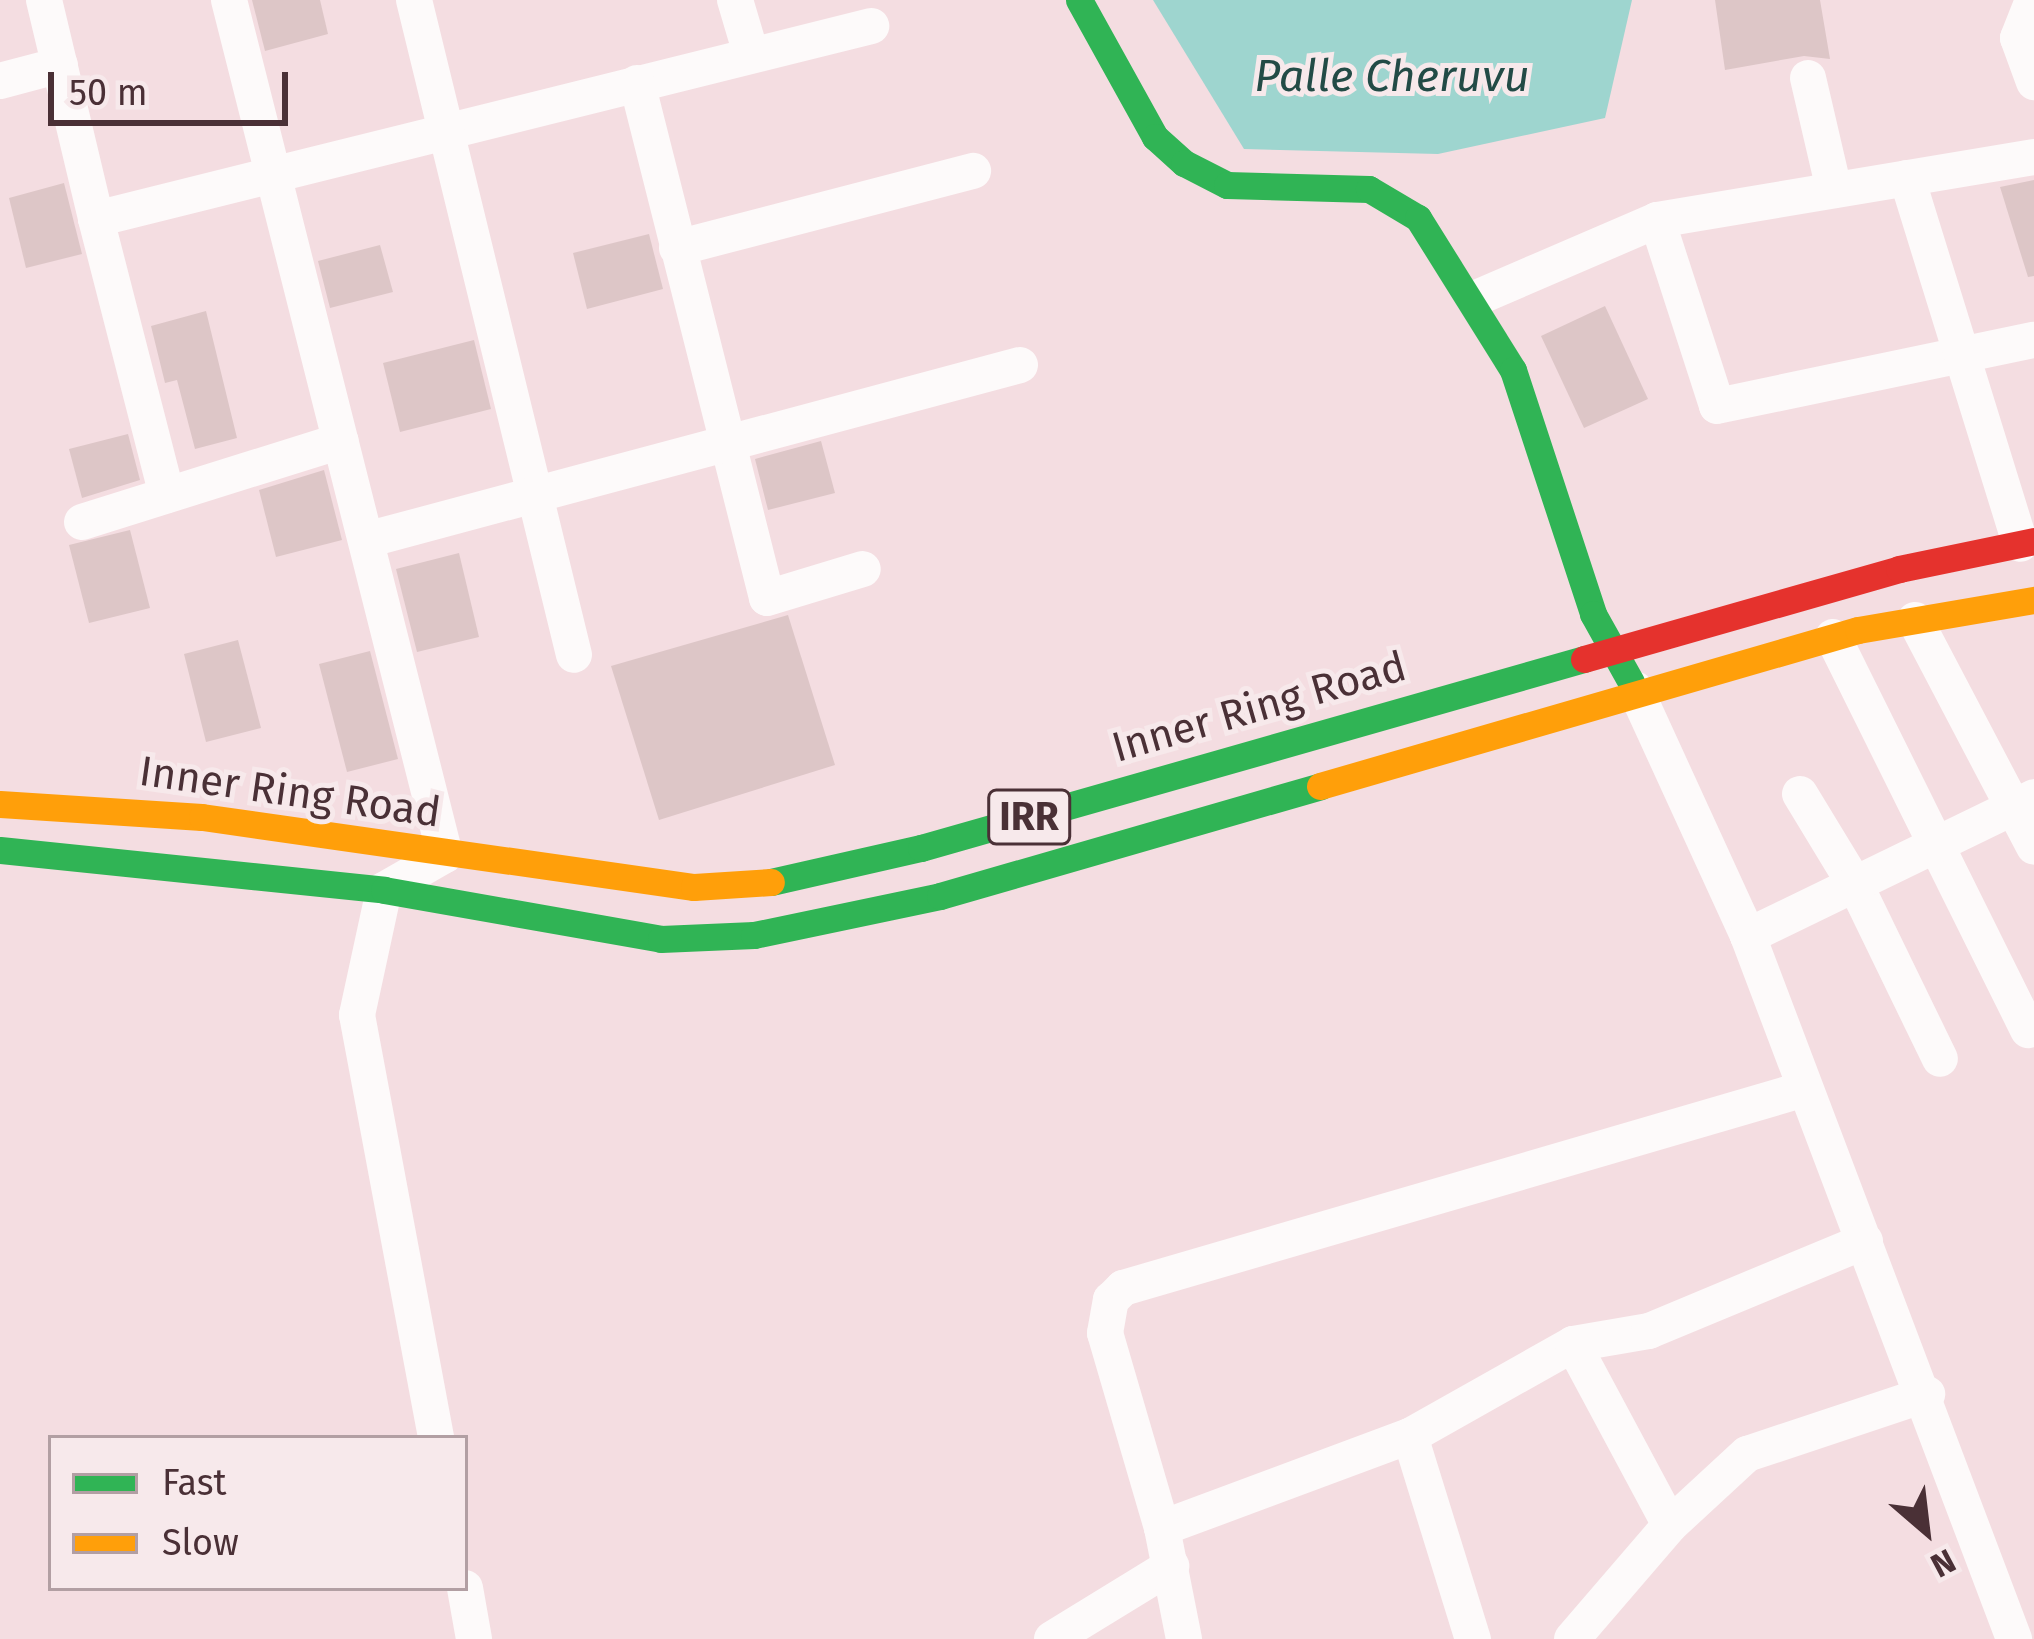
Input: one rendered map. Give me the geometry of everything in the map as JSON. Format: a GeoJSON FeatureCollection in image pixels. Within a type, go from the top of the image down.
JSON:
{"type":"FeatureCollection","features":[{"type":"Feature","properties":{"kind":"main road"},"geometry":{"type":"LineString","coordinates":[[1079,0],[1155,137],[1184,163],[1227,185],[1369,189],[1418,218],[1474,298],[1514,370],[1609,650],[1635,689]]}},
{"type":"Feature","properties":{"kind":"main road","name":"Inner Ring Road"},"geometry":{"type":"LineString","coordinates":[[2,796],[202,817],[694,887],[772,882],[921,848],[1609,650],[2027,543]]}},
{"type":"Feature","properties":{"kind":"main road","name":"Inner Ring Road"},"geometry":{"type":"LineString","coordinates":[[3,849],[384,890],[661,939],[754,934],[940,896],[1635,689],[1834,637],[2023,602]]}},
{"type":"Feature","properties":{"kind":"main road"},"geometry":{"type":"LineString","coordinates":[[2,796],[3,849]]}},
{"type":"Feature","properties":{"kind":"street"},"geometry":{"type":"LineString","coordinates":[[44,0],[167,495]]}},
{"type":"Feature","properties":{"kind":"street"},"geometry":{"type":"LineString","coordinates":[[229,0],[445,855],[384,890],[357,1015],[435,1435]]}},
{"type":"Feature","properties":{"kind":"street"},"geometry":{"type":"LineString","coordinates":[[414,0],[540,497],[574,655]]}},
{"type":"Feature","properties":{"kind":"street"},"geometry":{"type":"LineString","coordinates":[[735,0],[751,54]]}},
{"type":"Feature","properties":{"kind":"street"},"geometry":{"type":"LineString","coordinates":[[2033,0],[2018,38],[2034,82]]}},
{"type":"Feature","properties":{"kind":"street"},"geometry":{"type":"LineString","coordinates":[[96,219],[871,26]]}},
{"type":"Feature","properties":{"kind":"street"},"geometry":{"type":"LineString","coordinates":[[0,81],[60,65]]}},
{"type":"Feature","properties":{"kind":"street"},"geometry":{"type":"LineString","coordinates":[[1808,78],[1834,190]]}},
{"type":"Feature","properties":{"kind":"street"},"geometry":{"type":"LineString","coordinates":[[637,83],[767,598],[863,569]]}},
{"type":"Feature","properties":{"kind":"street"},"geometry":{"type":"LineString","coordinates":[[1474,298],[1658,220],[2034,157]]}},
{"type":"Feature","properties":{"kind":"street"},"geometry":{"type":"LineString","coordinates":[[677,248],[973,170]]}},
{"type":"Feature","properties":{"kind":"street"},"geometry":{"type":"LineString","coordinates":[[1907,178],[2027,543]]}},
{"type":"Feature","properties":{"kind":"street"},"geometry":{"type":"LineString","coordinates":[[1658,220],[1718,406],[1966,349],[2034,340]]}},
{"type":"Feature","properties":{"kind":"street"},"geometry":{"type":"LineString","coordinates":[[366,540],[540,497],[1020,364]]}},
{"type":"Feature","properties":{"kind":"street"},"geometry":{"type":"LineString","coordinates":[[82,521],[340,442]]}},
{"type":"Feature","properties":{"kind":"street"},"geometry":{"type":"LineString","coordinates":[[2023,602],[2034,643]]}},
{"type":"Feature","properties":{"kind":"street"},"geometry":{"type":"LineString","coordinates":[[1915,620],[2023,801],[2034,848]]}},
{"type":"Feature","properties":{"kind":"street"},"geometry":{"type":"LineString","coordinates":[[1834,637],[2028,1030]]}},
{"type":"Feature","properties":{"kind":"street"},"geometry":{"type":"LineString","coordinates":[[1635,689],[1748,936],[1928,1394],[2014,1639]]}},
{"type":"Feature","properties":{"kind":"street"},"geometry":{"type":"LineString","coordinates":[[1800,794],[1856,886],[1940,1059]]}},
{"type":"Feature","properties":{"kind":"street"},"geometry":{"type":"LineString","coordinates":[[1748,936],[2023,801]]}},
{"type":"Feature","properties":{"kind":"street"},"geometry":{"type":"LineString","coordinates":[[1184,1639],[1162,1528],[1105,1333],[1111,1300],[1123,1288],[1805,1089]]}},
{"type":"Feature","properties":{"kind":"street"},"geometry":{"type":"LineString","coordinates":[[1162,1528],[1410,1436],[1573,1344],[1649,1330],[1865,1241]]}},
{"type":"Feature","properties":{"kind":"street"},"geometry":{"type":"LineString","coordinates":[[1573,1344],[1670,1525]]}},
{"type":"Feature","properties":{"kind":"street"},"geometry":{"type":"LineString","coordinates":[[1572,1639],[1670,1525],[1747,1454],[1928,1394]]}},
{"type":"Feature","properties":{"kind":"street"},"geometry":{"type":"LineString","coordinates":[[1410,1436],[1473,1639]]}},
{"type":"Feature","properties":{"kind":"street"},"geometry":{"type":"LineString","coordinates":[[1052,1639],[1171,1566]]}},
{"type":"Feature","properties":{"kind":"street"},"geometry":{"type":"LineString","coordinates":[[466,1591],[474,1639]]}},
{"type":"Feature","properties":{"kind":"water","name":"Palle Cheruvu"},"geometry":{"type":"Polygon","coordinates":[[[1153,0],[1632,0],[1605,118],[1438,154],[1244,149],[1153,0]]]}},
{"type":"Feature","properties":{"kind":"building"},"geometry":{"type":"Polygon","coordinates":[[[252,0],[320,0],[328,34],[265,51],[252,0]]]}},
{"type":"Feature","properties":{"kind":"building"},"geometry":{"type":"Polygon","coordinates":[[[1715,0],[1820,0],[1830,59],[1804,56],[1725,70],[1715,0]]]}},
{"type":"Feature","properties":{"kind":"building"},"geometry":{"type":"Polygon","coordinates":[[[2034,180],[2034,276],[2028,277],[2000,187],[2034,180]]]}},
{"type":"Feature","properties":{"kind":"building"},"geometry":{"type":"Polygon","coordinates":[[[64,183],[82,254],[26,268],[9,198],[64,183]]]}},
{"type":"Feature","properties":{"kind":"building"},"geometry":{"type":"Polygon","coordinates":[[[649,234],[663,289],[587,309],[573,253],[649,234]]]}},
{"type":"Feature","properties":{"kind":"building"},"geometry":{"type":"Polygon","coordinates":[[[380,245],[393,292],[330,308],[318,261],[380,245]]]}},
{"type":"Feature","properties":{"kind":"building"},"geometry":{"type":"Polygon","coordinates":[[[1605,306],[1648,399],[1584,428],[1541,336],[1605,306]]]}},
{"type":"Feature","properties":{"kind":"building"},"geometry":{"type":"Polygon","coordinates":[[[206,311],[237,438],[195,449],[177,380],[165,383],[151,326],[206,311]]]}},
{"type":"Feature","properties":{"kind":"building"},"geometry":{"type":"Polygon","coordinates":[[[474,340],[491,409],[400,432],[383,363],[474,340]]]}},
{"type":"Feature","properties":{"kind":"building"},"geometry":{"type":"Polygon","coordinates":[[[128,434],[140,480],[82,498],[69,449],[128,434]]]}},
{"type":"Feature","properties":{"kind":"building"},"geometry":{"type":"Polygon","coordinates":[[[821,441],[835,493],[768,510],[755,459],[821,441]]]}},
{"type":"Feature","properties":{"kind":"building"},"geometry":{"type":"Polygon","coordinates":[[[324,470],[342,540],[276,557],[259,490],[324,470]]]}},
{"type":"Feature","properties":{"kind":"building"},"geometry":{"type":"Polygon","coordinates":[[[130,530],[150,608],[89,623],[69,545],[130,530]]]}},
{"type":"Feature","properties":{"kind":"building"},"geometry":{"type":"Polygon","coordinates":[[[459,553],[479,637],[417,652],[396,569],[459,553]]]}},
{"type":"Feature","properties":{"kind":"building"},"geometry":{"type":"Polygon","coordinates":[[[788,615],[835,765],[659,820],[611,666],[788,615]]]}},
{"type":"Feature","properties":{"kind":"building"},"geometry":{"type":"Polygon","coordinates":[[[238,640],[261,728],[206,742],[184,654],[238,640]]]}},
{"type":"Feature","properties":{"kind":"building"},"geometry":{"type":"Polygon","coordinates":[[[370,651],[398,759],[347,772],[319,664],[370,651]]]}},
{"type":"Feature","properties":{"kind":"traffic: fast"},"geometry":{"type":"LineString","coordinates":[[1079,0],[1155,137],[1184,163],[1227,185],[1369,189],[1418,218],[1513,370],[1593,614],[1631,682]]}},
{"type":"Feature","properties":{"kind":"traffic: fast"},"geometry":{"type":"LineString","coordinates":[[771,882],[921,848],[1584,659]]}},
{"type":"Feature","properties":{"kind":"traffic: fast"},"geometry":{"type":"LineString","coordinates":[[0,850],[384,890],[661,939],[754,935],[940,896],[1320,786]]}},
{"type":"Feature","properties":{"kind":"traffic: slow"},"geometry":{"type":"LineString","coordinates":[[1320,786],[1858,630],[2034,600]]}},
{"type":"Feature","properties":{"kind":"traffic: slow"},"geometry":{"type":"LineString","coordinates":[[0,804],[202,817],[694,887],[771,882]]}},
{"type":"Feature","properties":{"kind":"traffic: jam"},"geometry":{"type":"LineString","coordinates":[[1584,659],[1899,569],[2034,541]]}}]}
